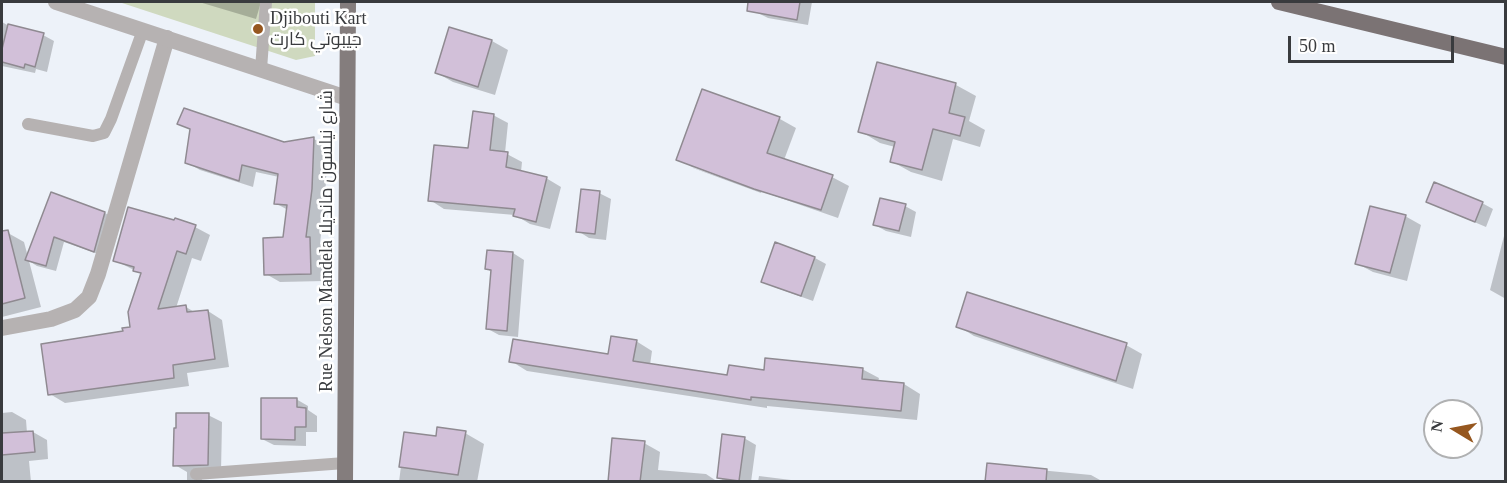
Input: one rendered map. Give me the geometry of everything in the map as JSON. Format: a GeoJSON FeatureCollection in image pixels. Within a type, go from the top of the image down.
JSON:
{"type":"FeatureCollection","features":[{"type":"Feature","properties":{"kind":"highway"},"geometry":{"type":"LineString","coordinates":[[1280,2],[1506,57]]}},
{"type":"Feature","properties":{"kind":"main road","name":"Rue Nelson Mandela شارع نيلسون مانديلا"},"geometry":{"type":"LineString","coordinates":[[345,482],[348,2]]}},
{"type":"Feature","properties":{"kind":"street"},"geometry":{"type":"LineString","coordinates":[[56,2],[347,98]]}},
{"type":"Feature","properties":{"kind":"street"},"geometry":{"type":"LineString","coordinates":[[2,328],[51,319],[75,310],[89,297],[98,274],[167,38]]}},
{"type":"Feature","properties":{"kind":"lane"},"geometry":{"type":"LineString","coordinates":[[261,69],[266,2]]}},
{"type":"Feature","properties":{"kind":"lane"},"geometry":{"type":"LineString","coordinates":[[28,124],[93,136],[104,133],[142,30]]}},
{"type":"Feature","properties":{"kind":"lane"},"geometry":{"type":"LineString","coordinates":[[196,474],[345,463]]}},
{"type":"Feature","properties":{"kind":"green space","name":"Djibouti Kart جيبوتي كارت"},"geometry":{"type":"Polygon","coordinates":[[[119,2],[315,2],[315,56],[296,60],[119,2]]]}},
{"type":"Feature","properties":{"kind":"building"},"geometry":{"type":"Polygon","coordinates":[[[748,2],[800,2],[797,20],[747,11],[748,2]]]}},
{"type":"Feature","properties":{"kind":"building"},"geometry":{"type":"Polygon","coordinates":[[[8,24],[44,33],[35,67],[25,64],[24,68],[2,62],[2,49],[8,24]]]}},
{"type":"Feature","properties":{"kind":"building"},"geometry":{"type":"Polygon","coordinates":[[[449,27],[492,40],[478,87],[435,73],[449,27]]]}},
{"type":"Feature","properties":{"kind":"building"},"geometry":{"type":"Polygon","coordinates":[[[877,62],[956,83],[949,113],[965,117],[960,136],[933,129],[922,170],[890,162],[895,142],[858,132],[877,62]]]}},
{"type":"Feature","properties":{"kind":"building"},"geometry":{"type":"Polygon","coordinates":[[[702,89],[780,117],[767,153],[833,175],[821,210],[754,189],[676,160],[702,89]]]}},
{"type":"Feature","properties":{"kind":"building"},"geometry":{"type":"Polygon","coordinates":[[[184,108],[284,142],[314,137],[312,189],[306,237],[310,237],[311,274],[264,275],[263,238],[283,237],[287,205],[274,204],[278,174],[242,165],[239,181],[185,163],[190,129],[177,124],[184,108]]]}},
{"type":"Feature","properties":{"kind":"building"},"geometry":{"type":"Polygon","coordinates":[[[473,111],[494,114],[490,150],[508,152],[506,167],[547,177],[536,222],[513,216],[515,209],[428,201],[434,145],[468,148],[473,111]]]}},
{"type":"Feature","properties":{"kind":"building"},"geometry":{"type":"Polygon","coordinates":[[[1434,182],[1483,202],[1475,222],[1426,202],[1434,182]]]}},
{"type":"Feature","properties":{"kind":"building"},"geometry":{"type":"Polygon","coordinates":[[[581,189],[600,191],[595,234],[576,232],[581,189]]]}},
{"type":"Feature","properties":{"kind":"building"},"geometry":{"type":"Polygon","coordinates":[[[51,192],[105,212],[94,252],[54,237],[46,266],[25,260],[51,192]]]}},
{"type":"Feature","properties":{"kind":"building"},"geometry":{"type":"Polygon","coordinates":[[[880,198],[906,204],[899,231],[873,225],[880,198]]]}},
{"type":"Feature","properties":{"kind":"building"},"geometry":{"type":"Polygon","coordinates":[[[1370,206],[1406,215],[1390,273],[1355,264],[1370,206]]]}},
{"type":"Feature","properties":{"kind":"building"},"geometry":{"type":"Polygon","coordinates":[[[128,207],[196,225],[186,254],[177,251],[158,309],[186,305],[187,312],[208,310],[215,359],[173,365],[174,378],[48,395],[41,344],[123,331],[122,328],[130,327],[128,312],[141,273],[133,271],[134,267],[113,261],[128,207]]]}},
{"type":"Feature","properties":{"kind":"building"},"geometry":{"type":"Polygon","coordinates":[[[8,230],[25,298],[2,304],[2,231],[8,230]]]}},
{"type":"Feature","properties":{"kind":"building"},"geometry":{"type":"Polygon","coordinates":[[[775,242],[815,257],[801,296],[761,282],[775,242]]]}},
{"type":"Feature","properties":{"kind":"building"},"geometry":{"type":"Polygon","coordinates":[[[487,250],[513,252],[507,331],[486,329],[491,270],[485,269],[487,250]]]}},
{"type":"Feature","properties":{"kind":"building"},"geometry":{"type":"Polygon","coordinates":[[[967,292],[1127,343],[1116,381],[956,327],[967,292]]]}},
{"type":"Feature","properties":{"kind":"building"},"geometry":{"type":"Polygon","coordinates":[[[611,336],[637,340],[633,361],[727,375],[729,365],[764,370],[765,358],[863,368],[862,379],[904,383],[901,411],[751,397],[751,400],[509,362],[513,339],[608,354],[611,336]]]}},
{"type":"Feature","properties":{"kind":"building"},"geometry":{"type":"Polygon","coordinates":[[[261,398],[297,398],[297,407],[306,408],[306,427],[295,427],[295,440],[261,439],[261,398]]]}},
{"type":"Feature","properties":{"kind":"building"},"geometry":{"type":"Polygon","coordinates":[[[176,413],[209,413],[208,465],[173,466],[176,413]]]}},
{"type":"Feature","properties":{"kind":"building"},"geometry":{"type":"Polygon","coordinates":[[[437,427],[466,431],[458,475],[399,467],[404,432],[436,436],[437,427]]]}},
{"type":"Feature","properties":{"kind":"building"},"geometry":{"type":"Polygon","coordinates":[[[33,431],[35,452],[2,455],[2,433],[33,431]]]}},
{"type":"Feature","properties":{"kind":"building"},"geometry":{"type":"Polygon","coordinates":[[[722,434],[745,437],[739,481],[717,478],[722,434]]]}},
{"type":"Feature","properties":{"kind":"building"},"geometry":{"type":"Polygon","coordinates":[[[612,438],[645,441],[640,482],[608,482],[612,438]]]}},
{"type":"Feature","properties":{"kind":"building"},"geometry":{"type":"Polygon","coordinates":[[[987,463],[1047,469],[1046,482],[985,482],[987,463]]]}},
{"type":"Feature","properties":{"kind":"place","name":"Djibouti Kart جيبوتي كارت"},"geometry":{"type":"Point","coordinates":[258,29]}}]}
